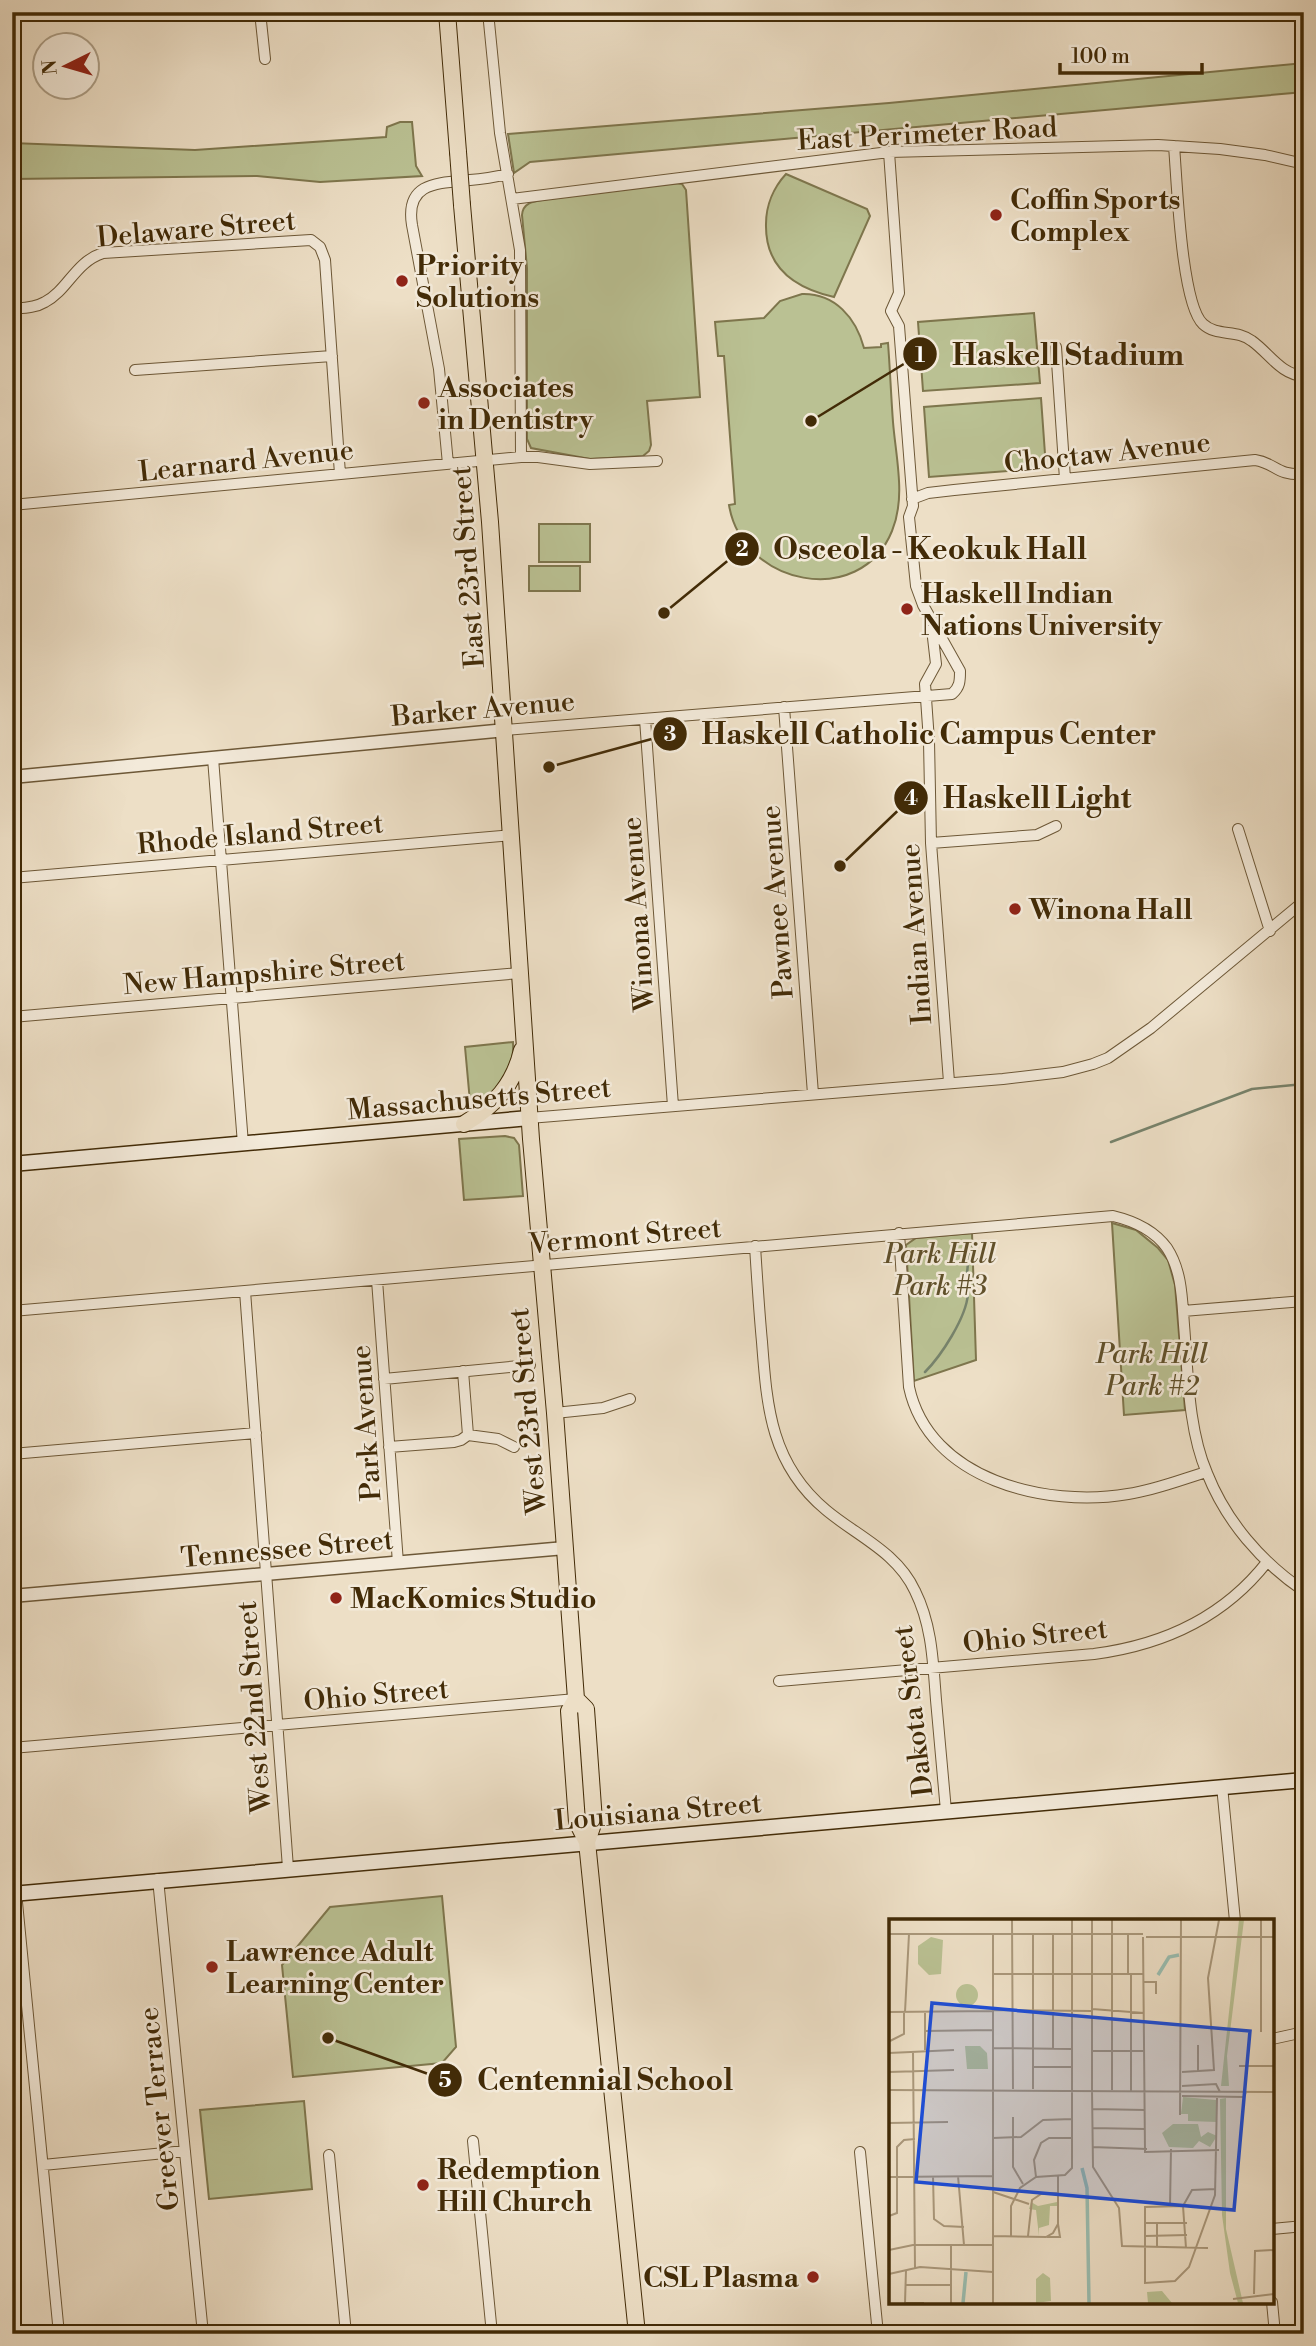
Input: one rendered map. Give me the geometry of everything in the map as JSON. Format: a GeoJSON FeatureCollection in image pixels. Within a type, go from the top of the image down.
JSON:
{"type":"FeatureCollection","features":[{"type":"Feature","properties":{"kind":"main road","name":"East 23rd Street"},"geometry":{"type":"LineString","coordinates":[[447,12],[506,730],[530,1118]]}},
{"type":"Feature","properties":{"kind":"main road"},"geometry":{"type":"LineString","coordinates":[[464,1124],[484,1112],[506,1088],[517,1066],[524,1037]]}},
{"type":"Feature","properties":{"kind":"main road","name":"Massachusetts Street"},"geometry":{"type":"LineString","coordinates":[[12,1164],[530,1118]]}},
{"type":"Feature","properties":{"kind":"main road","name":"West 23rd Street"},"geometry":{"type":"LineString","coordinates":[[530,1118],[576,1699],[586,1709],[594,1821],[587,1842],[637,2334]]}},
{"type":"Feature","properties":{"kind":"main road","name":"Louisiana Street"},"geometry":{"type":"LineString","coordinates":[[13,1892],[1304,1780]]}},
{"type":"Feature","properties":{"kind":"street"},"geometry":{"type":"LineString","coordinates":[[260,12],[265,59]]}},
{"type":"Feature","properties":{"kind":"street"},"geometry":{"type":"LineString","coordinates":[[488,12],[499,133],[508,174],[521,270],[521,457]]}},
{"type":"Feature","properties":{"kind":"street"},"geometry":{"type":"LineString","coordinates":[[1174,146],[1187,288],[1200,321],[1216,331],[1234,332],[1248,337],[1284,370],[1304,376]]}},
{"type":"Feature","properties":{"kind":"street","name":"East Perimeter Road"},"geometry":{"type":"LineString","coordinates":[[512,199],[888,152],[1174,146],[1254,154],[1304,164]]}},
{"type":"Feature","properties":{"kind":"street","name":"Indian Avenue"},"geometry":{"type":"LineString","coordinates":[[888,152],[899,293],[891,311],[899,327],[912,499],[909,517],[914,577],[919,597],[960,671],[957,689]]}},
{"type":"Feature","properties":{"kind":"street"},"geometry":{"type":"LineString","coordinates":[[448,464],[439,369],[411,215],[412,206],[422,190],[438,183],[488,179],[508,174]]}},
{"type":"Feature","properties":{"kind":"street","name":"Delaware Street"},"geometry":{"type":"LineString","coordinates":[[12,309],[46,302],[59,292],[81,265],[103,253],[304,239],[318,244],[325,260],[332,356]]}},
{"type":"Feature","properties":{"kind":"street"},"geometry":{"type":"LineString","coordinates":[[1056,347],[1065,479]]}},
{"type":"Feature","properties":{"kind":"street"},"geometry":{"type":"LineString","coordinates":[[135,370],[332,356],[340,474]]}},
{"type":"Feature","properties":{"kind":"street","name":"Learnard Avenue"},"geometry":{"type":"LineString","coordinates":[[12,505],[521,457],[590,464],[657,461]]}},
{"type":"Feature","properties":{"kind":"street","name":"Choctaw Avenue"},"geometry":{"type":"LineString","coordinates":[[912,499],[929,493],[954,490],[1255,460],[1288,474],[1304,474]]}},
{"type":"Feature","properties":{"kind":"street","name":"Indian Avenue"},"geometry":{"type":"LineString","coordinates":[[930,618],[937,657],[932,674],[925,684],[931,843],[949,1082]]}},
{"type":"Feature","properties":{"kind":"street","name":"Barker Avenue"},"geometry":{"type":"LineString","coordinates":[[12,777],[506,730],[952,694],[957,689]]}},
{"type":"Feature","properties":{"kind":"street","name":"Pawnee Avenue"},"geometry":{"type":"LineString","coordinates":[[784,708],[813,1094]]}},
{"type":"Feature","properties":{"kind":"street","name":"Winona Avenue"},"geometry":{"type":"LineString","coordinates":[[645,719],[673,1106]]}},
{"type":"Feature","properties":{"kind":"street"},"geometry":{"type":"LineString","coordinates":[[213,758],[243,1144]]}},
{"type":"Feature","properties":{"kind":"street"},"geometry":{"type":"LineString","coordinates":[[931,843],[1037,835],[1056,827]]}},
{"type":"Feature","properties":{"kind":"street"},"geometry":{"type":"LineString","coordinates":[[1238,829],[1270,931]]}},
{"type":"Feature","properties":{"kind":"street","name":"Rhode Island Street"},"geometry":{"type":"LineString","coordinates":[[12,878],[512,835]]}},
{"type":"Feature","properties":{"kind":"street","name":"Massachusetts Street"},"geometry":{"type":"LineString","coordinates":[[530,1118],[1063,1072],[1108,1058],[1152,1028],[1304,901]]}},
{"type":"Feature","properties":{"kind":"street","name":"New Hampshire Street"},"geometry":{"type":"LineString","coordinates":[[12,1017],[520,973]]}},
{"type":"Feature","properties":{"kind":"street","name":"Vermont Street"},"geometry":{"type":"LineString","coordinates":[[12,1311],[1102,1216],[1126,1219],[1150,1231],[1168,1250],[1178,1272],[1192,1413],[1206,1472],[1235,1525],[1267,1562],[1304,1591]]}},
{"type":"Feature","properties":{"kind":"street"},"geometry":{"type":"LineString","coordinates":[[899,1233],[909,1387],[913,1406],[931,1437],[955,1460],[1015,1487],[1079,1497],[1128,1494],[1206,1472]]}},
{"type":"Feature","properties":{"kind":"street","name":"Dakota Street"},"geometry":{"type":"LineString","coordinates":[[754,1246],[766,1393],[776,1441],[793,1474],[814,1499],[887,1555],[906,1576],[928,1623],[946,1811]]}},
{"type":"Feature","properties":{"kind":"street","name":"Park Avenue"},"geometry":{"type":"LineString","coordinates":[[377,1280],[398,1563]]}},
{"type":"Feature","properties":{"kind":"street","name":"West 22nd Street"},"geometry":{"type":"LineString","coordinates":[[245,1291],[288,1868]]}},
{"type":"Feature","properties":{"kind":"street"},"geometry":{"type":"LineString","coordinates":[[1183,1311],[1304,1301]]}},
{"type":"Feature","properties":{"kind":"street"},"geometry":{"type":"LineString","coordinates":[[384,1379],[530,1365]]}},
{"type":"Feature","properties":{"kind":"street"},"geometry":{"type":"LineString","coordinates":[[463,1371],[468,1435]]}},
{"type":"Feature","properties":{"kind":"street"},"geometry":{"type":"LineString","coordinates":[[555,1413],[613,1406],[630,1399]]}},
{"type":"Feature","properties":{"kind":"street"},"geometry":{"type":"LineString","coordinates":[[12,1454],[256,1433]]}},
{"type":"Feature","properties":{"kind":"street"},"geometry":{"type":"LineString","coordinates":[[389,1447],[454,1442],[468,1435],[498,1439],[514,1447]]}},
{"type":"Feature","properties":{"kind":"street","name":"Tennessee Street"},"geometry":{"type":"LineString","coordinates":[[12,1596],[565,1548]]}},
{"type":"Feature","properties":{"kind":"street","name":"Ohio Street"},"geometry":{"type":"LineString","coordinates":[[779,1681],[1094,1654],[1144,1644],[1187,1627],[1214,1612],[1252,1581],[1267,1562]]}},
{"type":"Feature","properties":{"kind":"street","name":"Ohio Street"},"geometry":{"type":"LineString","coordinates":[[12,1748],[576,1699]]}},
{"type":"Feature","properties":{"kind":"street"},"geometry":{"type":"LineString","coordinates":[[1222,1786],[1235,1919]]}},
{"type":"Feature","properties":{"kind":"street","name":"Greever Terrace"},"geometry":{"type":"LineString","coordinates":[[158,1880],[203,2334]]}},
{"type":"Feature","properties":{"kind":"street"},"geometry":{"type":"LineString","coordinates":[[13,1892],[59,2334]]}},
{"type":"Feature","properties":{"kind":"street"},"geometry":{"type":"LineString","coordinates":[[1274,2039],[1304,2032]]}},
{"type":"Feature","properties":{"kind":"street"},"geometry":{"type":"LineString","coordinates":[[472,2141],[492,2334]]}},
{"type":"Feature","properties":{"kind":"street"},"geometry":{"type":"LineString","coordinates":[[43,2165],[185,2151]]}},
{"type":"Feature","properties":{"kind":"street"},"geometry":{"type":"LineString","coordinates":[[860,2152],[878,2334]]}},
{"type":"Feature","properties":{"kind":"street"},"geometry":{"type":"LineString","coordinates":[[329,2155],[346,2334]]}},
{"type":"Feature","properties":{"kind":"street"},"geometry":{"type":"LineString","coordinates":[[1274,2229],[1304,2227]]}},
{"type":"Feature","properties":{"kind":"street"},"geometry":{"type":"LineString","coordinates":[[1272,2304],[1275,2334]]}},
{"type":"Feature","properties":{"kind":"green space"},"geometry":{"type":"Polygon","coordinates":[[[1304,63],[1304,92],[530,162],[514,173],[508,134],[889,103],[1304,63]]]}},
{"type":"Feature","properties":{"kind":"green space"},"geometry":{"type":"Polygon","coordinates":[[[400,122],[412,122],[416,166],[422,176],[320,182],[257,176],[12,179],[12,143],[195,150],[386,137],[387,127],[400,122]]]}},
{"type":"Feature","properties":{"kind":"green space"},"geometry":{"type":"Polygon","coordinates":[[[786,174],[867,209],[870,216],[834,297],[806,288],[795,281],[777,264],[771,252],[767,239],[767,210],[774,191],[786,174]]]}},
{"type":"Feature","properties":{"kind":"green space"},"geometry":{"type":"Polygon","coordinates":[[[682,184],[686,190],[700,397],[647,401],[651,445],[643,456],[590,459],[531,448],[527,439],[527,268],[523,210],[531,202],[539,200],[682,184]]]}},
{"type":"Feature","properties":{"kind":"green space"},"geometry":{"type":"Polygon","coordinates":[[[802,294],[824,298],[842,309],[856,327],[864,348],[881,347],[881,344],[888,343],[899,478],[896,518],[892,531],[876,556],[855,572],[830,579],[803,578],[778,569],[755,554],[738,532],[729,505],[735,504],[724,356],[718,356],[715,322],[764,318],[780,301],[802,294]]]}},
{"type":"Feature","properties":{"kind":"green space"},"geometry":{"type":"Polygon","coordinates":[[[1034,313],[1040,383],[923,391],[918,322],[1034,313]]]}},
{"type":"Feature","properties":{"kind":"green space"},"geometry":{"type":"Polygon","coordinates":[[[1041,398],[1046,468],[929,477],[924,407],[1041,398]]]}},
{"type":"Feature","properties":{"kind":"green space"},"geometry":{"type":"Polygon","coordinates":[[[539,524],[590,524],[590,562],[539,562],[539,524]]]}},
{"type":"Feature","properties":{"kind":"green space"},"geometry":{"type":"Polygon","coordinates":[[[529,566],[580,566],[580,591],[529,591],[529,566]]]}},
{"type":"Feature","properties":{"kind":"green space"},"geometry":{"type":"Polygon","coordinates":[[[513,1042],[511,1066],[507,1075],[496,1091],[471,1113],[465,1047],[513,1042]]]}},
{"type":"Feature","properties":{"kind":"green space"},"geometry":{"type":"Polygon","coordinates":[[[505,1136],[514,1138],[519,1145],[523,1196],[464,1200],[459,1139],[505,1136]]]}},
{"type":"Feature","properties":{"kind":"green space","name":"Park Hill Park #2"},"geometry":{"type":"Polygon","coordinates":[[[1112,1223],[1136,1230],[1168,1260],[1175,1285],[1185,1410],[1124,1415],[1112,1223]]]}},
{"type":"Feature","properties":{"kind":"green space","name":"Park Hill Park #3"},"geometry":{"type":"Polygon","coordinates":[[[972,1233],[976,1360],[914,1381],[906,1245],[916,1238],[972,1233]]]}},
{"type":"Feature","properties":{"kind":"green space"},"geometry":{"type":"Polygon","coordinates":[[[442,1896],[456,2047],[442,2063],[293,2077],[282,1965],[330,1907],[442,1896]]]}},
{"type":"Feature","properties":{"kind":"green space"},"geometry":{"type":"Polygon","coordinates":[[[304,2101],[312,2189],[209,2199],[200,2110],[304,2101]]]}},
{"type":"Feature","properties":{"kind":"waterway"},"geometry":{"type":"LineString","coordinates":[[1111,1142],[1252,1089],[1304,1084]]}},
{"type":"Feature","properties":{"kind":"waterway"},"geometry":{"type":"LineString","coordinates":[[925,1372],[945,1347],[963,1314],[968,1294],[970,1249]]}},
{"type":"Feature","properties":{"kind":"place","name":"Coffin Sports Complex"},"geometry":{"type":"Point","coordinates":[996,215]}},
{"type":"Feature","properties":{"kind":"place","name":"Priority Solutions"},"geometry":{"type":"Point","coordinates":[402,281]}},
{"type":"Feature","properties":{"kind":"place","name":"Associates in Dentistry"},"geometry":{"type":"Point","coordinates":[424,403]}},
{"type":"Feature","properties":{"kind":"place","name":"Haskell Stadium"},"geometry":{"type":"Point","coordinates":[811,421]}},
{"type":"Feature","properties":{"kind":"place","name":"Haskell Indian Nations University"},"geometry":{"type":"Point","coordinates":[907,609]}},
{"type":"Feature","properties":{"kind":"place","name":"Osceola - Keokuk Hall"},"geometry":{"type":"Point","coordinates":[664,613]}},
{"type":"Feature","properties":{"kind":"place","name":"Haskell Catholic Campus Center"},"geometry":{"type":"Point","coordinates":[549,767]}},
{"type":"Feature","properties":{"kind":"place","name":"Haskell Light"},"geometry":{"type":"Point","coordinates":[840,866]}},
{"type":"Feature","properties":{"kind":"place","name":"Winona Hall"},"geometry":{"type":"Point","coordinates":[1015,909]}},
{"type":"Feature","properties":{"kind":"place","name":"MacKomics Studio"},"geometry":{"type":"Point","coordinates":[336,1598]}},
{"type":"Feature","properties":{"kind":"place","name":"Lawrence Adult Learning Center"},"geometry":{"type":"Point","coordinates":[212,1967]}},
{"type":"Feature","properties":{"kind":"place","name":"Centennial School"},"geometry":{"type":"Point","coordinates":[328,2038]}},
{"type":"Feature","properties":{"kind":"place","name":"Redemption Hill Church"},"geometry":{"type":"Point","coordinates":[423,2185]}},
{"type":"Feature","properties":{"kind":"place","name":"CSL Plasma"},"geometry":{"type":"Point","coordinates":[813,2277]}}]}
